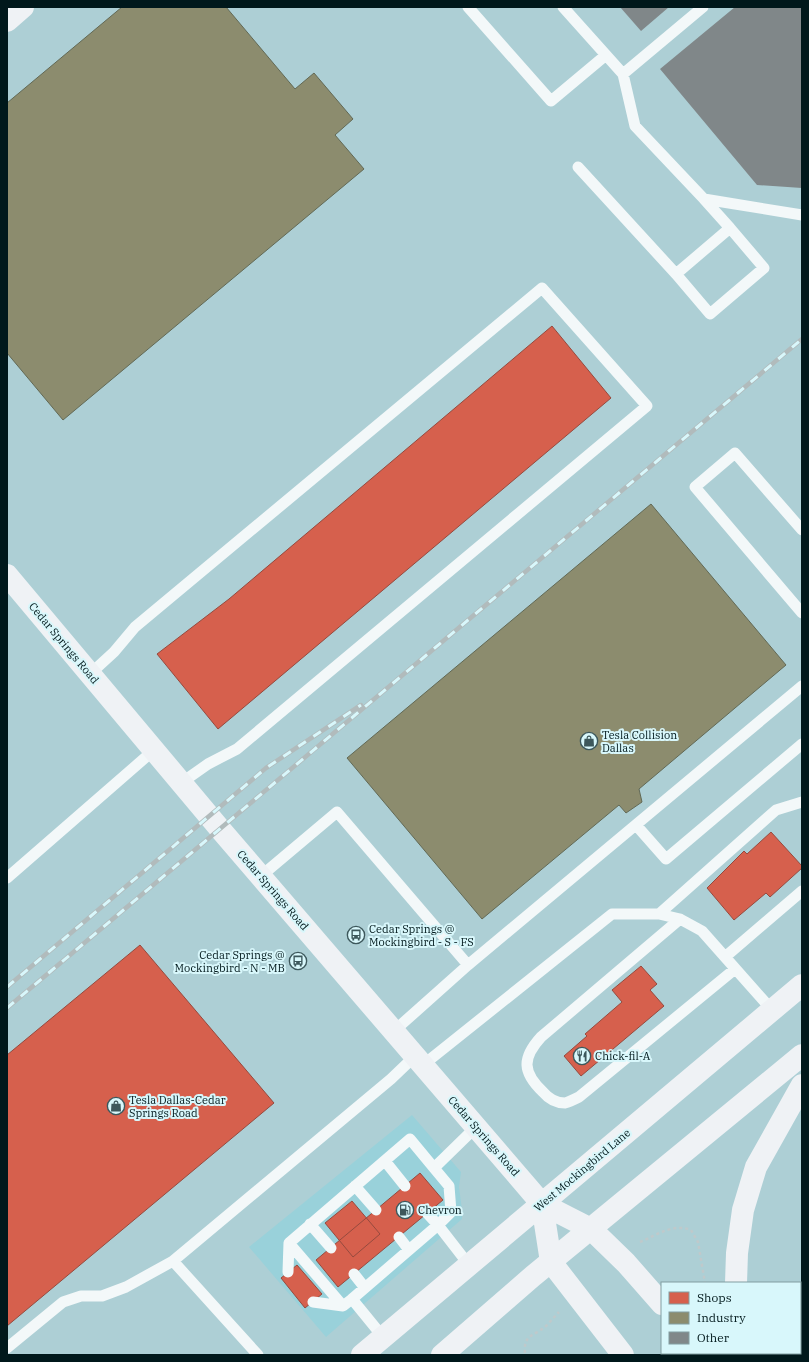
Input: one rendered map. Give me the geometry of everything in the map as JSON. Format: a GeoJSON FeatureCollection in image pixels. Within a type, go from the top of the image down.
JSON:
{"type":"FeatureCollection","features":[{"type":"Feature","properties":{"kind":"main road"},"geometry":{"type":"LineString","coordinates":[[7,21],[23,7]]}},
{"type":"Feature","properties":{"kind":"main road","name":"Cedar Springs Road"},"geometry":{"type":"LineString","coordinates":[[7,575],[261,876],[542,1204]]}},
{"type":"Feature","properties":{"kind":"main road","name":"West Mockingbird Lane"},"geometry":{"type":"LineString","coordinates":[[362,1355],[802,985]]}},
{"type":"Feature","properties":{"kind":"main road"},"geometry":{"type":"LineString","coordinates":[[442,1355],[591,1228],[802,1055]]}},
{"type":"Feature","properties":{"kind":"main road"},"geometry":{"type":"LineString","coordinates":[[736,1282],[737,1253],[743,1210],[756,1167],[802,1085]]}},
{"type":"Feature","properties":{"kind":"main road"},"geometry":{"type":"LineString","coordinates":[[542,1204],[591,1228],[626,1263],[661,1303]]}},
{"type":"Feature","properties":{"kind":"main road"},"geometry":{"type":"LineString","coordinates":[[542,1204],[551,1262],[623,1355]]}},
{"type":"Feature","properties":{"kind":"lane"},"geometry":{"type":"LineString","coordinates":[[468,7],[551,101],[606,55]]}},
{"type":"Feature","properties":{"kind":"lane"},"geometry":{"type":"LineString","coordinates":[[563,7],[623,74],[635,126],[704,199],[764,268],[710,314],[676,274],[578,167]]}},
{"type":"Feature","properties":{"kind":"lane"},"geometry":{"type":"LineString","coordinates":[[623,74],[703,7]]}},
{"type":"Feature","properties":{"kind":"lane"},"geometry":{"type":"LineString","coordinates":[[704,199],[802,216]]}},
{"type":"Feature","properties":{"kind":"lane"},"geometry":{"type":"LineString","coordinates":[[676,274],[730,228]]}},
{"type":"Feature","properties":{"kind":"lane"},"geometry":{"type":"LineString","coordinates":[[90,674],[114,652],[135,627],[542,288],[647,406],[237,749],[208,764],[182,783]]}},
{"type":"Feature","properties":{"kind":"lane"},"geometry":{"type":"LineString","coordinates":[[802,530],[735,453],[695,487],[802,613]]}},
{"type":"Feature","properties":{"kind":"lane"},"geometry":{"type":"LineString","coordinates":[[394,1031],[468,965],[802,686]]}},
{"type":"Feature","properties":{"kind":"lane"},"geometry":{"type":"LineString","coordinates":[[636,825],[666,859],[802,744]]}},
{"type":"Feature","properties":{"kind":"lane"},"geometry":{"type":"LineString","coordinates":[[7,878],[154,750]]}},
{"type":"Feature","properties":{"kind":"lane"},"geometry":{"type":"LineString","coordinates":[[659,914],[776,810],[802,802]]}},
{"type":"Feature","properties":{"kind":"lane"},"geometry":{"type":"LineString","coordinates":[[261,876],[337,812],[468,965]]}},
{"type":"Feature","properties":{"kind":"lane"},"geometry":{"type":"LineString","coordinates":[[725,957],[802,891]]}},
{"type":"Feature","properties":{"kind":"lane"},"geometry":{"type":"LineString","coordinates":[[7,1348],[64,1302],[81,1296],[102,1296],[120,1289],[173,1261],[391,1079],[419,1060],[612,914],[659,914],[680,920],[702,932],[772,1010]]}},
{"type":"Feature","properties":{"kind":"lane"},"geometry":{"type":"LineString","coordinates":[[680,920],[541,1037],[530,1050],[527,1065],[531,1081],[549,1099],[564,1103],[579,1097],[735,969]]}},
{"type":"Feature","properties":{"kind":"lane"},"geometry":{"type":"LineString","coordinates":[[434,1168],[476,1128]]}},
{"type":"Feature","properties":{"kind":"lane"},"geometry":{"type":"LineString","coordinates":[[288,1272],[288,1243],[410,1139],[449,1186],[451,1212],[438,1225],[348,1302],[313,1302]]}},
{"type":"Feature","properties":{"kind":"lane"},"geometry":{"type":"LineString","coordinates":[[385,1161],[405,1186]]}},
{"type":"Feature","properties":{"kind":"lane"},"geometry":{"type":"LineString","coordinates":[[355,1186],[376,1210]]}},
{"type":"Feature","properties":{"kind":"lane"},"geometry":{"type":"LineString","coordinates":[[427,1213],[469,1265]]}},
{"type":"Feature","properties":{"kind":"lane"},"geometry":{"type":"LineString","coordinates":[[310,1224],[331,1248]]}},
{"type":"Feature","properties":{"kind":"lane"},"geometry":{"type":"LineString","coordinates":[[399,1237],[409,1250]]}},
{"type":"Feature","properties":{"kind":"lane"},"geometry":{"type":"LineString","coordinates":[[288,1243],[383,1337]]}},
{"type":"Feature","properties":{"kind":"lane"},"geometry":{"type":"LineString","coordinates":[[173,1261],[258,1355]]}},
{"type":"Feature","properties":{"kind":"lane"},"geometry":{"type":"LineString","coordinates":[[354,1274],[365,1288]]}},
{"type":"Feature","properties":{"kind":"path"},"geometry":{"type":"LineString","coordinates":[[637,1244],[670,1228],[677,1227],[691,1230],[696,1235],[698,1242],[705,1282]]}},
{"type":"Feature","properties":{"kind":"path"},"geometry":{"type":"LineString","coordinates":[[525,1353],[524,1346],[526,1340],[545,1327],[562,1310]]}},
{"type":"Feature","properties":{"kind":"shaded area"},"geometry":{"type":"Polygon","coordinates":[[[412,1115],[461,1172],[459,1187],[462,1219],[326,1337],[249,1247],[412,1115]]]}},
{"type":"Feature","properties":{"kind":"building: Shops"},"geometry":{"type":"Polygon","coordinates":[[[552,326],[611,398],[218,729],[157,654],[229,599],[552,326]]]}},
{"type":"Feature","properties":{"kind":"building: Shops"},"geometry":{"type":"Polygon","coordinates":[[[771,832],[802,866],[802,868],[770,897],[766,893],[734,920],[707,888],[744,851],[747,854],[771,832]]]}},
{"type":"Feature","properties":{"kind":"building: Shops"},"geometry":{"type":"Polygon","coordinates":[[[140,945],[274,1103],[7,1326],[7,1055],[140,945]]]}},
{"type":"Feature","properties":{"kind":"building: Shops"},"geometry":{"type":"Polygon","coordinates":[[[641,966],[657,984],[650,990],[664,1006],[581,1076],[564,1056],[587,1036],[585,1034],[622,1002],[612,990],[641,966]]]}},
{"type":"Feature","properties":{"kind":"building: Shops"},"geometry":{"type":"Polygon","coordinates":[[[420,1173],[443,1200],[338,1287],[316,1260],[420,1173]]]}},
{"type":"Feature","properties":{"kind":"building: Shops"},"geometry":{"type":"Polygon","coordinates":[[[352,1201],[380,1234],[353,1257],[325,1223],[352,1201]]]}},
{"type":"Feature","properties":{"kind":"building: Shops"},"geometry":{"type":"Polygon","coordinates":[[[297,1265],[322,1294],[305,1308],[281,1278],[297,1265]]]}},
{"type":"Feature","properties":{"kind":"building: Industry"},"geometry":{"type":"Polygon","coordinates":[[[122,7],[226,7],[295,89],[314,73],[353,119],[335,135],[364,169],[63,420],[7,353],[7,103],[122,7]]]}},
{"type":"Feature","properties":{"kind":"building: Industry"},"geometry":{"type":"Polygon","coordinates":[[[651,504],[786,665],[639,789],[642,802],[626,813],[619,805],[482,919],[347,758],[651,504]]]}},
{"type":"Feature","properties":{"kind":"building: Other"},"geometry":{"type":"Polygon","coordinates":[[[620,7],[669,7],[641,31],[620,7]]]}},
{"type":"Feature","properties":{"kind":"building: Other"},"geometry":{"type":"Polygon","coordinates":[[[735,7],[802,7],[802,188],[757,185],[660,69],[735,7]]]}},
{"type":"Feature","properties":{"kind":"railway"},"geometry":{"type":"LineString","coordinates":[[7,1008],[802,339]]}},
{"type":"Feature","properties":{"kind":"railway"},"geometry":{"type":"LineString","coordinates":[[7,987],[266,768],[361,705]]}},
{"type":"Feature","properties":{"kind":"place","name":"Tesla Collision Dallas"},"geometry":{"type":"Point","coordinates":[589,741]}},
{"type":"Feature","properties":{"kind":"place","name":"Cedar Springs @ Mockingbird - S - FS"},"geometry":{"type":"Point","coordinates":[356,935]}},
{"type":"Feature","properties":{"kind":"place","name":"Cedar Springs @ Mockingbird - N - MB"},"geometry":{"type":"Point","coordinates":[298,961]}},
{"type":"Feature","properties":{"kind":"place","name":"Chick-fil-A"},"geometry":{"type":"Point","coordinates":[582,1056]}},
{"type":"Feature","properties":{"kind":"place","name":"Tesla Dallas-Cedar Springs Road"},"geometry":{"type":"Point","coordinates":[116,1106]}},
{"type":"Feature","properties":{"kind":"place","name":"Chevron"},"geometry":{"type":"Point","coordinates":[405,1210]}}]}
